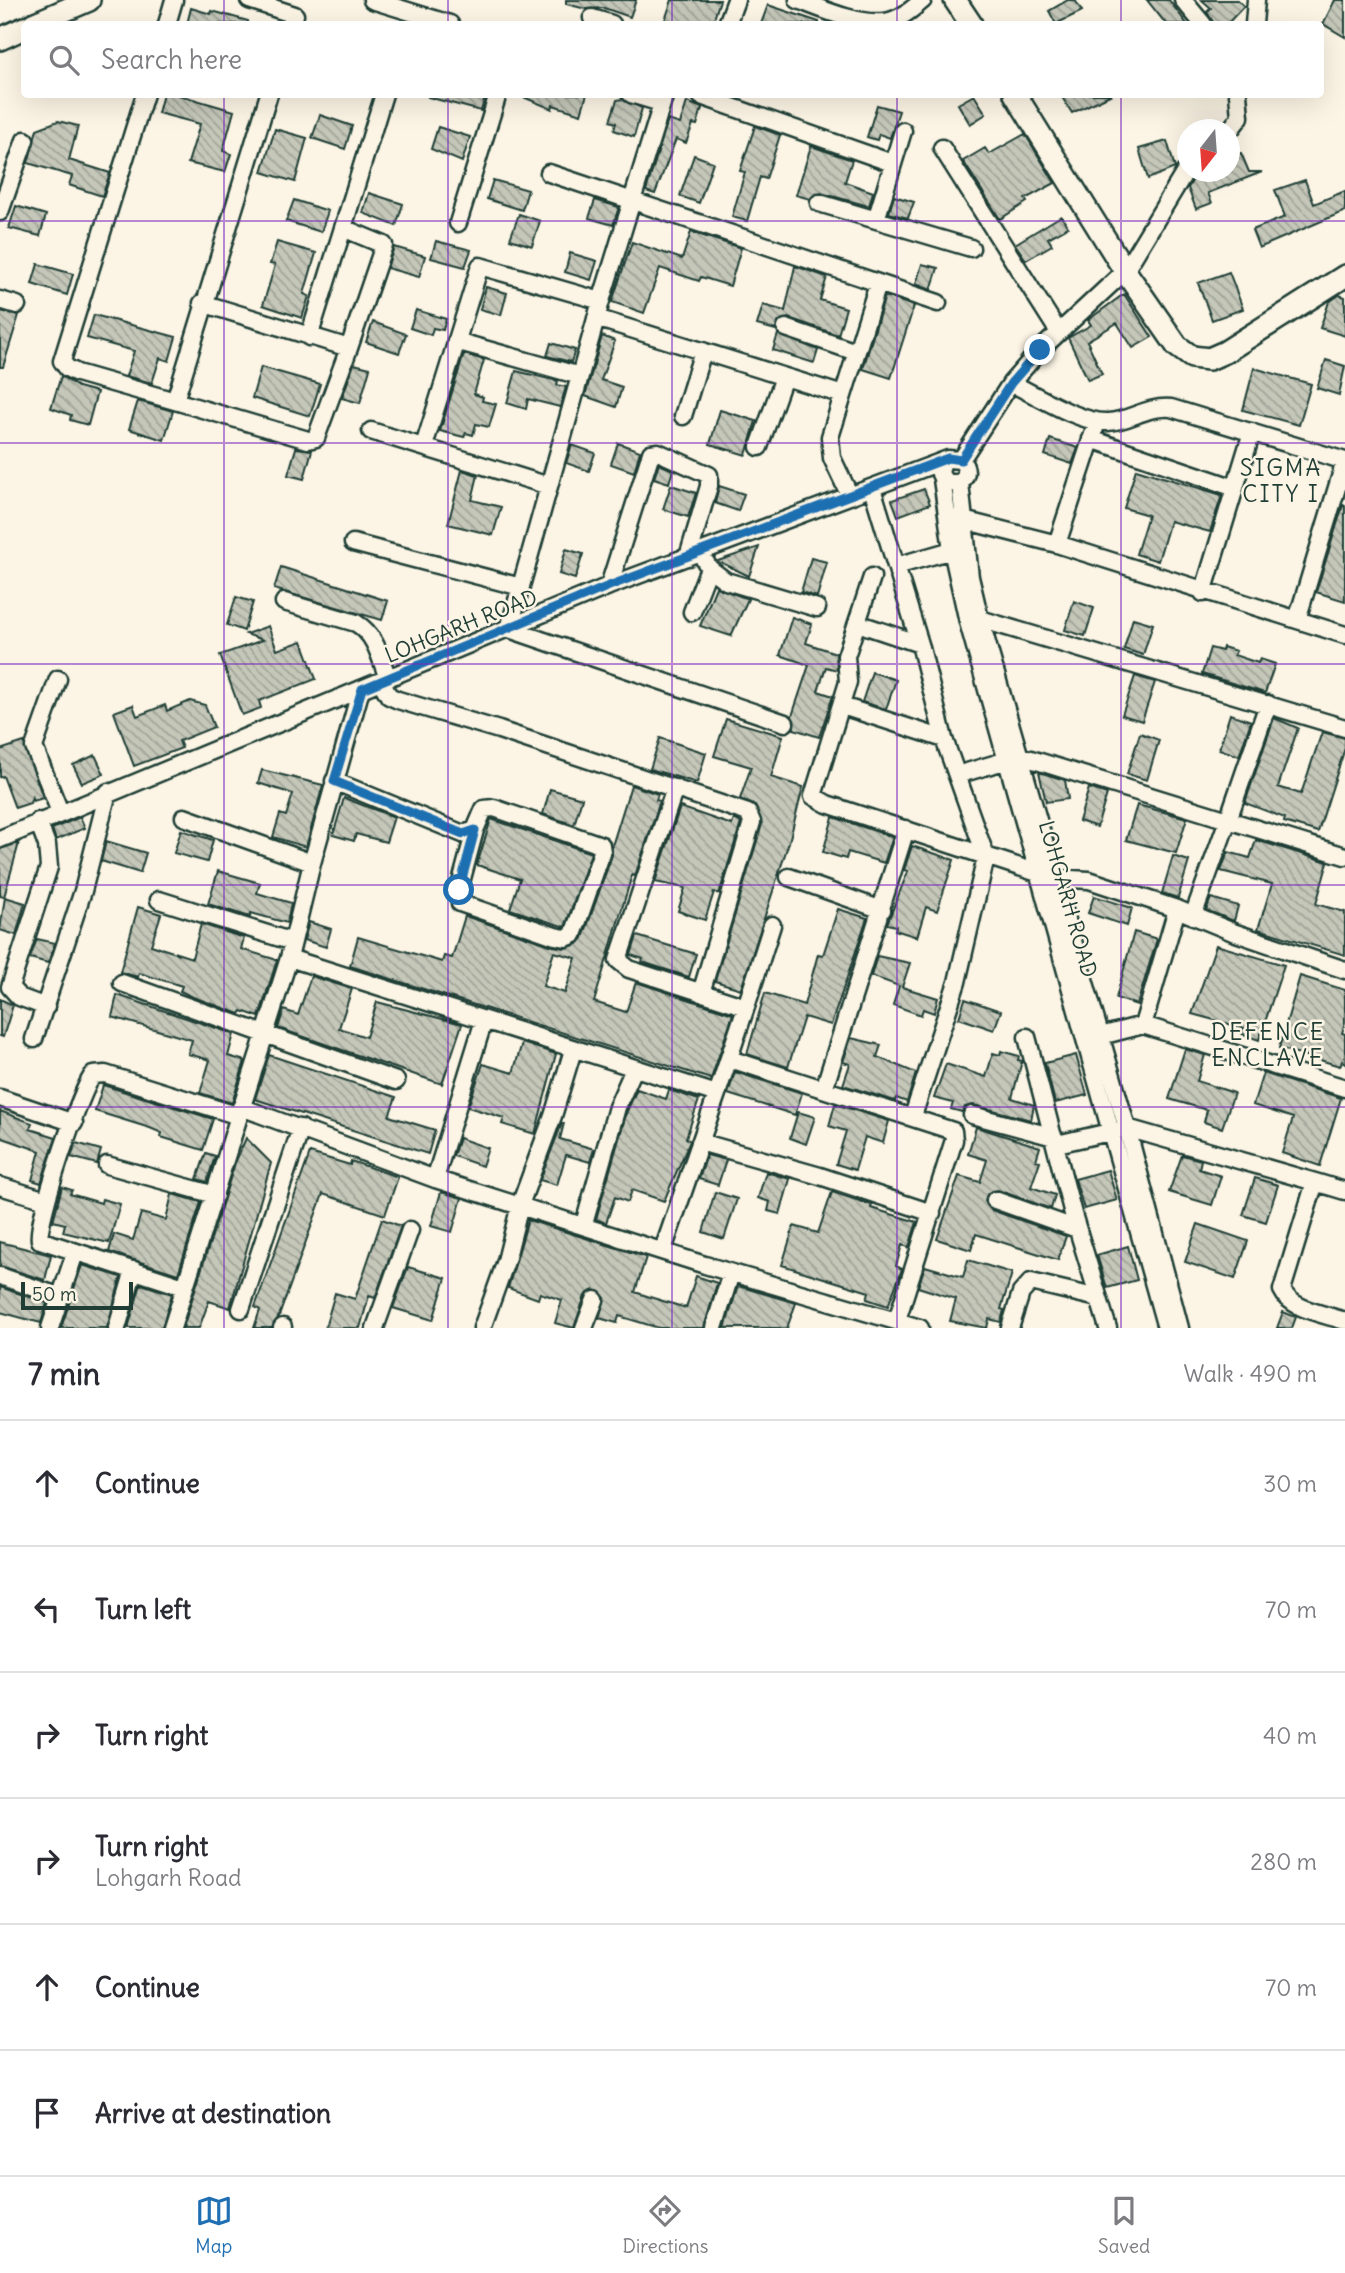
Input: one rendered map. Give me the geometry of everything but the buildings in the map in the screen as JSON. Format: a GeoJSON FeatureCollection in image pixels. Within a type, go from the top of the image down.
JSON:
{"type":"FeatureCollection","features":[{"type":"Feature","properties":{"kind":"street"},"geometry":{"type":"LineString","coordinates":[[40,21],[89,0]]}},
{"type":"Feature","properties":{"kind":"street"},"geometry":{"type":"LineString","coordinates":[[167,21],[174,0]]}},
{"type":"Feature","properties":{"kind":"street"},"geometry":{"type":"LineString","coordinates":[[248,0],[295,13]]}},
{"type":"Feature","properties":{"kind":"street"},"geometry":{"type":"LineString","coordinates":[[372,0],[408,19]]}},
{"type":"Feature","properties":{"kind":"street"},"geometry":{"type":"LineString","coordinates":[[728,21],[736,0]]}},
{"type":"Feature","properties":{"kind":"street"},"geometry":{"type":"LineString","coordinates":[[798,0],[861,19],[877,21]]}},
{"type":"Feature","properties":{"kind":"street"},"geometry":{"type":"LineString","coordinates":[[887,21],[906,13],[923,0]]}},
{"type":"Feature","properties":{"kind":"street"},"geometry":{"type":"LineString","coordinates":[[955,0],[969,21]]}},
{"type":"Feature","properties":{"kind":"street"},"geometry":{"type":"LineString","coordinates":[[1183,0],[1200,21]]}},
{"type":"Feature","properties":{"kind":"street"},"geometry":{"type":"LineString","coordinates":[[1254,21],[1256,0]]}},
{"type":"Feature","properties":{"kind":"street"},"geometry":{"type":"LineString","coordinates":[[592,18],[602,21]]}},
{"type":"Feature","properties":{"kind":"street"},"geometry":{"type":"LineString","coordinates":[[0,39],[21,29]]}},
{"type":"Feature","properties":{"kind":"street"},"geometry":{"type":"LineString","coordinates":[[144,98],[62,360],[67,368],[313,440],[323,425],[384,245],[343,228]]}},
{"type":"Feature","properties":{"kind":"street"},"geometry":{"type":"LineString","coordinates":[[174,401],[202,303],[269,98]]}},
{"type":"Feature","properties":{"kind":"street"},"geometry":{"type":"LineString","coordinates":[[309,337],[383,98]]}},
{"type":"Feature","properties":{"kind":"street"},"geometry":{"type":"LineString","coordinates":[[458,223],[497,98]]}},
{"type":"Feature","properties":{"kind":"street"},"geometry":{"type":"LineString","coordinates":[[708,98],[892,163]]}},
{"type":"Feature","properties":{"kind":"street"},"geometry":{"type":"LineString","coordinates":[[1017,98],[1125,271],[1177,346],[1192,357],[1209,359],[1225,352],[1343,280]]}},
{"type":"Feature","properties":{"kind":"street"},"geometry":{"type":"LineString","coordinates":[[1238,98],[1238,119]]}},
{"type":"Feature","properties":{"kind":"street"},"geometry":{"type":"LineString","coordinates":[[663,99],[596,318],[509,629],[785,723]]}},
{"type":"Feature","properties":{"kind":"street"},"geometry":{"type":"LineString","coordinates":[[876,220],[903,131]]}},
{"type":"Feature","properties":{"kind":"street"},"geometry":{"type":"LineString","coordinates":[[0,212],[25,141]]}},
{"type":"Feature","properties":{"kind":"street"},"geometry":{"type":"LineString","coordinates":[[942,148],[1058,331]]}},
{"type":"Feature","properties":{"kind":"street"},"geometry":{"type":"LineString","coordinates":[[548,173],[938,303]]}},
{"type":"Feature","properties":{"kind":"street"},"geometry":{"type":"LineString","coordinates":[[961,460],[1011,383],[1058,331],[1125,271],[1179,182]]}},
{"type":"Feature","properties":{"kind":"street"},"geometry":{"type":"LineString","coordinates":[[819,203],[971,248]]}},
{"type":"Feature","properties":{"kind":"street"},"geometry":{"type":"LineString","coordinates":[[424,446],[480,266],[601,301]]}},
{"type":"Feature","properties":{"kind":"street"},"geometry":{"type":"LineString","coordinates":[[850,496],[836,471],[829,448],[878,284]]}},
{"type":"Feature","properties":{"kind":"street"},"geometry":{"type":"LineString","coordinates":[[0,300],[17,305]]}},
{"type":"Feature","properties":{"kind":"street"},"geometry":{"type":"LineString","coordinates":[[202,303],[349,348]]}},
{"type":"Feature","properties":{"kind":"street"},"geometry":{"type":"LineString","coordinates":[[596,318],[843,395]]}},
{"type":"Feature","properties":{"kind":"street"},"geometry":{"type":"LineString","coordinates":[[786,328],[856,352]]}},
{"type":"Feature","properties":{"kind":"street"},"geometry":{"type":"LineString","coordinates":[[456,341],[580,376]]}},
{"type":"Feature","properties":{"kind":"street"},"geometry":{"type":"LineString","coordinates":[[683,416],[703,351]]}},
{"type":"Feature","properties":{"kind":"street"},"geometry":{"type":"LineString","coordinates":[[759,447],[784,377]]}},
{"type":"Feature","properties":{"kind":"street"},"geometry":{"type":"LineString","coordinates":[[1011,383],[1097,422],[1119,420],[1158,407],[1345,461],[1297,620]]}},
{"type":"Feature","properties":{"kind":"street"},"geometry":{"type":"LineString","coordinates":[[1057,544],[1097,422]]}},
{"type":"Feature","properties":{"kind":"street"},"geometry":{"type":"LineString","coordinates":[[372,430],[549,486]]}},
{"type":"Feature","properties":{"kind":"street"},"geometry":{"type":"LineString","coordinates":[[1202,593],[1252,432]]}},
{"type":"Feature","properties":{"kind":"street"},"geometry":{"type":"LineString","coordinates":[[1091,439],[1235,488]]}},
{"type":"Feature","properties":{"kind":"street"},"geometry":{"type":"LineString","coordinates":[[609,586],[651,453],[658,453],[709,475],[694,554],[726,581],[817,608]]}},
{"type":"Feature","properties":{"kind":"street"},"geometry":{"type":"LineString","coordinates":[[955,457],[967,467],[966,476],[960,483],[951,485],[942,471],[955,457]]}},
{"type":"Feature","properties":{"kind":"street","name":"LOHGARH ROAD"},"geometry":{"type":"LineString","coordinates":[[0,839],[609,586],[872,488],[942,471],[952,550],[1120,1130],[1166,1328]]}},
{"type":"Feature","properties":{"kind":"street"},"geometry":{"type":"LineString","coordinates":[[960,483],[974,621],[1345,728]]}},
{"type":"Feature","properties":{"kind":"street"},"geometry":{"type":"LineString","coordinates":[[872,488],[920,644],[944,739],[986,857],[957,982],[913,1116]]}},
{"type":"Feature","properties":{"kind":"street"},"geometry":{"type":"LineString","coordinates":[[947,518],[964,518],[1057,544],[1202,593],[1345,635]]}},
{"type":"Feature","properties":{"kind":"street"},"geometry":{"type":"LineString","coordinates":[[353,543],[521,587]]}},
{"type":"Feature","properties":{"kind":"street"},"geometry":{"type":"LineString","coordinates":[[896,566],[952,550]]}},
{"type":"Feature","properties":{"kind":"street"},"geometry":{"type":"LineString","coordinates":[[692,612],[709,568]]}},
{"type":"Feature","properties":{"kind":"street"},"geometry":{"type":"LineString","coordinates":[[872,577],[846,656],[848,682],[842,706],[813,796],[827,804],[1046,876],[1089,880],[1345,970]]}},
{"type":"Feature","properties":{"kind":"street"},"geometry":{"type":"LineString","coordinates":[[284,602],[365,629],[375,642],[389,696],[742,810],[752,817],[701,993]]}},
{"type":"Feature","properties":{"kind":"street"},"geometry":{"type":"LineString","coordinates":[[866,626],[920,644]]}},
{"type":"Feature","properties":{"kind":"street"},"geometry":{"type":"LineString","coordinates":[[58,679],[34,747],[60,812]]}},
{"type":"Feature","properties":{"kind":"street"},"geometry":{"type":"LineString","coordinates":[[172,1328],[289,958],[334,781],[362,689]]}},
{"type":"Feature","properties":{"kind":"street"},"geometry":{"type":"LineString","coordinates":[[1193,916],[1268,704]]}},
{"type":"Feature","properties":{"kind":"street"},"geometry":{"type":"LineString","coordinates":[[842,706],[944,739]]}},
{"type":"Feature","properties":{"kind":"street"},"geometry":{"type":"LineString","coordinates":[[957,775],[1014,757],[1345,856]]}},
{"type":"Feature","properties":{"kind":"street"},"geometry":{"type":"LineString","coordinates":[[334,781],[463,834],[475,830],[484,809],[494,808],[601,845],[602,852],[573,935],[566,938],[555,936],[460,903],[459,890],[475,830]]}},
{"type":"Feature","properties":{"kind":"street"},"geometry":{"type":"LineString","coordinates":[[675,788],[618,960],[629,969],[746,1007]]}},
{"type":"Feature","properties":{"kind":"street"},"geometry":{"type":"LineString","coordinates":[[34,1039],[83,891],[108,792]]}},
{"type":"Feature","properties":{"kind":"street"},"geometry":{"type":"LineString","coordinates":[[184,817],[312,863]]}},
{"type":"Feature","properties":{"kind":"street"},"geometry":{"type":"LineString","coordinates":[[38,821],[47,845],[49,867],[10,987],[19,997],[46,1007]]}},
{"type":"Feature","properties":{"kind":"street"},"geometry":{"type":"LineString","coordinates":[[824,1089],[906,829]]}},
{"type":"Feature","properties":{"kind":"street"},"geometry":{"type":"LineString","coordinates":[[789,877],[882,910]]}},
{"type":"Feature","properties":{"kind":"street"},"geometry":{"type":"LineString","coordinates":[[159,900],[293,942]]}},
{"type":"Feature","properties":{"kind":"street"},"geometry":{"type":"LineString","coordinates":[[1143,1025],[1177,909]]}},
{"type":"Feature","properties":{"kind":"street"},"geometry":{"type":"LineString","coordinates":[[663,1250],[730,1059],[772,925]]}},
{"type":"Feature","properties":{"kind":"street"},"geometry":{"type":"LineString","coordinates":[[289,958],[716,1094]]}},
{"type":"Feature","properties":{"kind":"street"},"geometry":{"type":"LineString","coordinates":[[122,983],[396,1081]]}},
{"type":"Feature","properties":{"kind":"street"},"geometry":{"type":"LineString","coordinates":[[435,1179],[484,1020]]}},
{"type":"Feature","properties":{"kind":"street"},"geometry":{"type":"LineString","coordinates":[[1093,1038],[1143,1025],[1345,1088]]}},
{"type":"Feature","properties":{"kind":"street"},"geometry":{"type":"LineString","coordinates":[[1027,1037],[1077,1229],[1108,1328]]}},
{"type":"Feature","properties":{"kind":"street"},"geometry":{"type":"LineString","coordinates":[[481,1328],[506,1261],[520,1205],[553,1116],[573,1050]]}},
{"type":"Feature","properties":{"kind":"street"},"geometry":{"type":"LineString","coordinates":[[730,1059],[949,1128],[955,1135],[897,1320]]}},
{"type":"Feature","properties":{"kind":"street"},"geometry":{"type":"LineString","coordinates":[[584,1224],[617,1107],[634,1069]]}},
{"type":"Feature","properties":{"kind":"street"},"geometry":{"type":"LineString","coordinates":[[184,1287],[40,1240],[38,1233],[46,1200],[90,1079],[98,1073],[301,1128],[435,1179],[584,1224],[731,1273],[920,1328]]}},
{"type":"Feature","properties":{"kind":"street"},"geometry":{"type":"LineString","coordinates":[[0,1098],[74,1123]]}},
{"type":"Feature","properties":{"kind":"street"},"geometry":{"type":"LineString","coordinates":[[972,1115],[1055,1140],[1120,1130],[1345,1191]]}},
{"type":"Feature","properties":{"kind":"street"},"geometry":{"type":"LineString","coordinates":[[241,1309],[301,1128]]}},
{"type":"Feature","properties":{"kind":"street"},"geometry":{"type":"LineString","coordinates":[[1120,1130],[1180,1328]]}},
{"type":"Feature","properties":{"kind":"street"},"geometry":{"type":"LineString","coordinates":[[700,1142],[820,1176],[932,1213]]}},
{"type":"Feature","properties":{"kind":"street"},"geometry":{"type":"LineString","coordinates":[[107,1165],[215,1195]]}},
{"type":"Feature","properties":{"kind":"street"},"geometry":{"type":"LineString","coordinates":[[1315,1182],[1282,1290],[1286,1299],[1295,1304],[1345,1321]]}},
{"type":"Feature","properties":{"kind":"street"},"geometry":{"type":"LineString","coordinates":[[0,1186],[46,1200]]}},
{"type":"Feature","properties":{"kind":"street"},"geometry":{"type":"LineString","coordinates":[[995,1200],[1077,1229]]}},
{"type":"Feature","properties":{"kind":"street"},"geometry":{"type":"LineString","coordinates":[[375,1328],[411,1230]]}},
{"type":"Feature","properties":{"kind":"street"},"geometry":{"type":"LineString","coordinates":[[50,1328],[75,1253]]}},
{"type":"Feature","properties":{"kind":"street"},"geometry":{"type":"LineString","coordinates":[[117,1328],[134,1270]]}},
{"type":"Feature","properties":{"kind":"street"},"geometry":{"type":"LineString","coordinates":[[714,1328],[731,1273]]}},
{"type":"Feature","properties":{"kind":"street"},"geometry":{"type":"LineString","coordinates":[[0,1276],[61,1297]]}},
{"type":"Feature","properties":{"kind":"street"},"geometry":{"type":"LineString","coordinates":[[1010,1328],[1021,1293],[1031,1282],[1098,1298]]}},
{"type":"Feature","properties":{"kind":"street"},"geometry":{"type":"LineString","coordinates":[[585,1328],[595,1300]]}},
{"type":"Feature","properties":{"kind":"district","name":"SIGMA CITY I"},"geometry":{"type":"Point","coordinates":[1281,480]}},
{"type":"Feature","properties":{"kind":"district","name":"DEFENCE ENCLAVE"},"geometry":{"type":"Point","coordinates":[1268,1044]}},
{"type":"Feature","properties":{"kind":"route"},"geometry":{"type":"LineString","coordinates":[[459,890],[475,830],[468,834],[451,830],[334,781],[362,689],[609,586],[942,463],[948,458],[961,460],[1011,383],[1040,350]]}}]}
